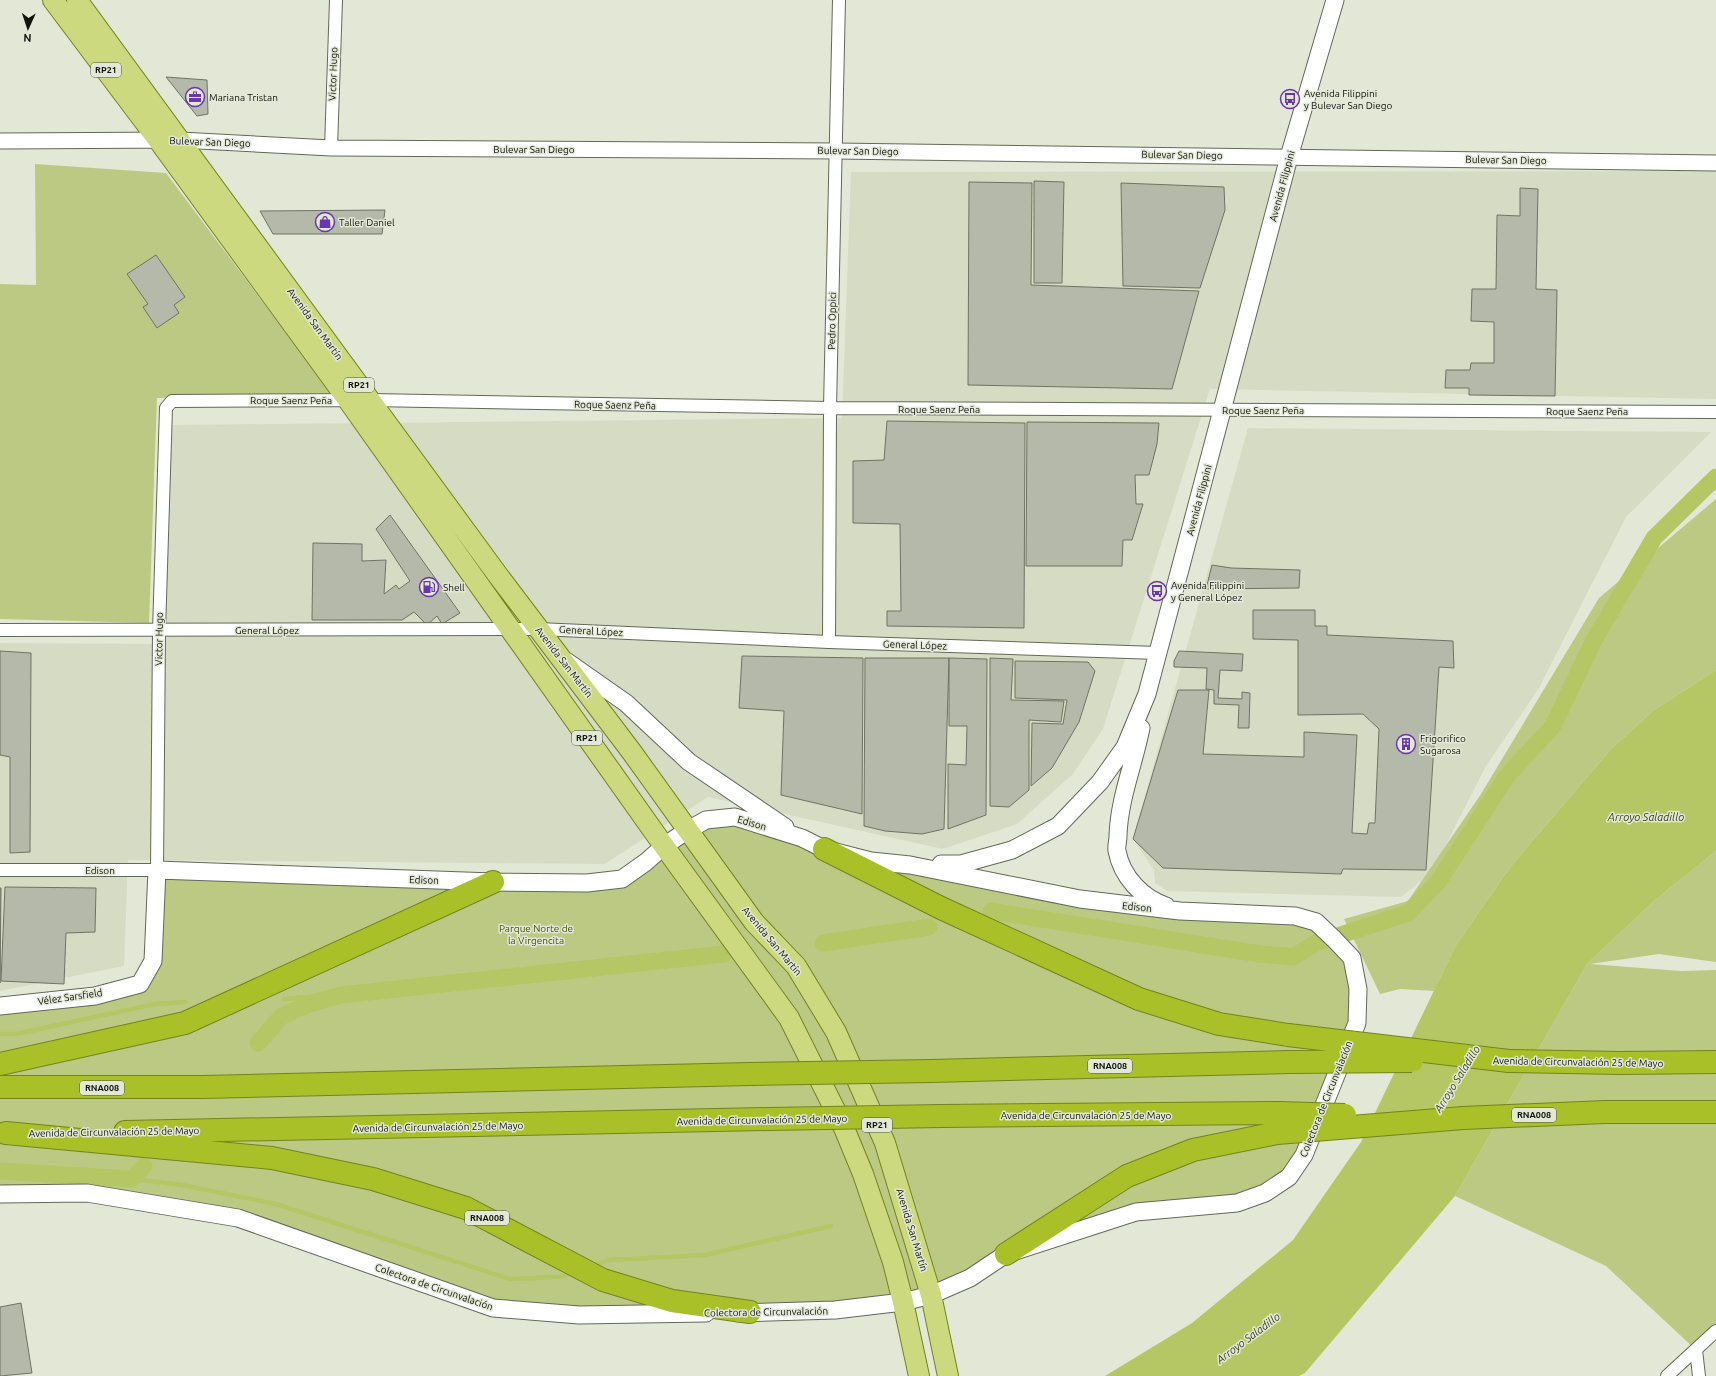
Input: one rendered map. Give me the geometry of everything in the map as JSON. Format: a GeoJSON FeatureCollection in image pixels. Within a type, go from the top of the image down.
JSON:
{"type":"FeatureCollection","features":[{"type":"Feature","properties":{"kind":"highway","name":"RNA008"},"geometry":{"type":"LineString","coordinates":[[824,849],[941,908],[1139,999],[1219,1024],[1288,1035],[1509,1061]]}},
{"type":"Feature","properties":{"kind":"highway"},"geometry":{"type":"LineString","coordinates":[[0,1064],[185,1023],[493,882]]}},
{"type":"Feature","properties":{"kind":"highway","name":"Avenida de Circunvalación 25 de Mayo"},"geometry":{"type":"LineString","coordinates":[[0,1087],[310,1084],[1290,1062],[1716,1062]]}},
{"type":"Feature","properties":{"kind":"highway","name":"RNA008"},"geometry":{"type":"LineString","coordinates":[[1278,1123],[1605,1112],[1716,1112]]}},
{"type":"Feature","properties":{"kind":"highway","name":"Avenida de Circunvalación 25 de Mayo"},"geometry":{"type":"LineString","coordinates":[[3,1133],[260,1130],[941,1116],[1278,1123]]}},
{"type":"Feature","properties":{"kind":"highway"},"geometry":{"type":"LineString","coordinates":[[1006,1254],[1127,1176],[1193,1150],[1278,1123]]}},
{"type":"Feature","properties":{"kind":"highway","name":"RNA008"},"geometry":{"type":"LineString","coordinates":[[3,1133],[272,1158],[373,1179],[466,1208],[603,1280],[672,1301],[750,1312]]}},
{"type":"Feature","properties":{"kind":"main road","name":"Avenida San Martín"},"geometry":{"type":"LineString","coordinates":[[53,0],[159,140],[348,400],[664,846],[789,1018],[844,1128],[863,1174],[893,1262],[904,1302],[919,1376]]}},
{"type":"Feature","properties":{"kind":"main road","name":"Avenida San Martín"},"geometry":{"type":"LineString","coordinates":[[77,0],[538,629],[562,658],[754,922],[796,966],[836,1032],[885,1143],[931,1295],[948,1376]]}},
{"type":"Feature","properties":{"kind":"main road","name":"Avenida Filippini"},"geometry":{"type":"LineString","coordinates":[[910,865],[962,864],[1012,850],[1058,826],[1100,782],[1121,753],[1147,694],[1289,157],[1335,0]]}},
{"type":"Feature","properties":{"kind":"main road"},"geometry":{"type":"LineString","coordinates":[[562,658],[626,703],[689,762],[802,838]]}},
{"type":"Feature","properties":{"kind":"main road"},"geometry":{"type":"LineString","coordinates":[[1147,694],[1137,748],[1119,817],[1117,851],[1127,875],[1140,893],[1158,904],[1180,911]]}},
{"type":"Feature","properties":{"kind":"main road","name":"Edison"},"geometry":{"type":"LineString","coordinates":[[158,870],[493,882],[587,883],[622,879],[646,862],[664,846],[706,820],[735,817],[802,838],[824,849],[871,861],[910,865],[1080,899],[1180,911],[1295,916],[1316,922],[1334,938],[1352,958]]}},
{"type":"Feature","properties":{"kind":"main road","name":"Vélez Sarsfield"},"geometry":{"type":"LineString","coordinates":[[0,1006],[95,996],[140,984],[153,961],[158,870]]}},
{"type":"Feature","properties":{"kind":"main road","name":"Colectora de Circunvalación"},"geometry":{"type":"LineString","coordinates":[[0,1194],[87,1193],[238,1218],[493,1308],[580,1315],[835,1310],[904,1302],[931,1295],[970,1278],[1006,1254],[1136,1212],[1237,1203],[1265,1193],[1289,1177],[1304,1155],[1356,1023],[1358,989],[1352,958]]}},
{"type":"Feature","properties":{"kind":"street","name":"Victor Hugo"},"geometry":{"type":"LineString","coordinates":[[331,148],[336,0]]}},
{"type":"Feature","properties":{"kind":"street","name":"Pedro Oppici"},"geometry":{"type":"LineString","coordinates":[[829,642],[830,408],[839,0]]}},
{"type":"Feature","properties":{"kind":"street","name":"Bulevar San Diego"},"geometry":{"type":"LineString","coordinates":[[0,140],[180,140],[331,148],[835,151],[1716,163]]}},
{"type":"Feature","properties":{"kind":"street","name":"Roque Saenz Peña"},"geometry":{"type":"LineString","coordinates":[[166,408],[172,401],[371,400],[830,408],[1716,412]]}},
{"type":"Feature","properties":{"kind":"street","name":"Victor Hugo"},"geometry":{"type":"LineString","coordinates":[[158,870],[159,631],[166,408]]}},
{"type":"Feature","properties":{"kind":"street","name":"General López"},"geometry":{"type":"LineString","coordinates":[[0,630],[159,631],[538,629],[829,642],[1158,653]]}},
{"type":"Feature","properties":{"kind":"street","name":"Edison"},"geometry":{"type":"LineString","coordinates":[[0,870],[158,870]]}},
{"type":"Feature","properties":{"kind":"street"},"geometry":{"type":"LineString","coordinates":[[1668,1376],[1716,1331]]}},
{"type":"Feature","properties":{"kind":"street"},"geometry":{"type":"LineString","coordinates":[[1696,1350],[1699,1376]]}},
{"type":"Feature","properties":{"kind":"street"},"geometry":{"type":"LineString","coordinates":[[1675,1376],[1683,1362]]}},
{"type":"Feature","properties":{"kind":"shaded area"},"geometry":{"type":"Polygon","coordinates":[[[1716,171],[1716,399],[1210,389],[1103,729],[1073,774],[1017,824],[943,849],[708,797],[605,864],[128,860],[124,966],[0,991],[0,643],[164,644],[172,425],[842,418],[851,172],[1716,171]]]}},
{"type":"Feature","properties":{"kind":"shaded area","name":"Frigorifico Sugarosa"},"geometry":{"type":"Polygon","coordinates":[[[1248,428],[1711,432],[1626,517],[1539,688],[1486,766],[1432,872],[1401,897],[1167,891],[1155,883],[1154,870],[1133,839],[1248,428]]]}},
{"type":"Feature","properties":{"kind":"green space"},"geometry":{"type":"Polygon","coordinates":[[[35,164],[166,173],[331,393],[157,398],[149,623],[0,619],[0,284],[36,285],[35,164]]]}},
{"type":"Feature","properties":{"kind":"green space"},"geometry":{"type":"Polygon","coordinates":[[[1716,499],[1716,670],[1654,710],[1612,748],[1511,866],[1456,945],[1434,991],[1400,989],[1380,994],[1344,919],[1408,901],[1481,794],[1599,598],[1716,499]]]}},
{"type":"Feature","properties":{"kind":"green space","name":"Parque Norte de la Virgencita"},"geometry":{"type":"Polygon","coordinates":[[[706,820],[802,838],[991,881],[1295,916],[1352,958],[1357,1023],[1304,1155],[1265,1193],[1136,1212],[903,1302],[493,1308],[238,1218],[145,1201],[0,1194],[0,1006],[140,984],[153,961],[157,870],[622,879],[706,820]]]}},
{"type":"Feature","properties":{"kind":"green space"},"geometry":{"type":"Polygon","coordinates":[[[1716,851],[1716,962],[1659,954],[1590,964],[1681,971],[1716,970],[1716,1331],[1696,1350],[1606,1266],[1455,1196],[1587,964],[1654,901],[1716,851]]]}},
{"type":"Feature","properties":{"kind":"water","name":"Arroyo Saladillo"},"geometry":{"type":"Polygon","coordinates":[[[1716,670],[1716,851],[1654,901],[1587,964],[1455,1196],[1305,1373],[1299,1376],[1105,1376],[1192,1323],[1293,1240],[1361,1142],[1456,945],[1511,866],[1612,748],[1654,710],[1716,670]]]}},
{"type":"Feature","properties":{"kind":"building","name":"Mariana Tristan"},"geometry":{"type":"Polygon","coordinates":[[[166,77],[207,80],[208,114],[197,116],[166,77]]]}},
{"type":"Feature","properties":{"kind":"building"},"geometry":{"type":"Polygon","coordinates":[[[1034,181],[1064,182],[1062,283],[1034,283],[1034,181]]]}},
{"type":"Feature","properties":{"kind":"building"},"geometry":{"type":"Polygon","coordinates":[[[969,182],[1032,183],[1031,285],[1199,291],[1172,389],[968,385],[969,182]]]}},
{"type":"Feature","properties":{"kind":"building"},"geometry":{"type":"Polygon","coordinates":[[[1121,183],[1224,187],[1225,210],[1200,288],[1123,286],[1121,183]]]}},
{"type":"Feature","properties":{"kind":"building"},"geometry":{"type":"Polygon","coordinates":[[[1520,188],[1538,189],[1536,289],[1557,290],[1555,396],[1469,395],[1469,388],[1445,388],[1446,370],[1470,370],[1471,363],[1494,363],[1494,322],[1471,321],[1472,289],[1496,289],[1497,215],[1520,216],[1520,188]]]}},
{"type":"Feature","properties":{"kind":"building","name":"Taller Daniel"},"geometry":{"type":"Polygon","coordinates":[[[385,210],[382,234],[273,234],[260,211],[385,210]]]}},
{"type":"Feature","properties":{"kind":"building"},"geometry":{"type":"Polygon","coordinates":[[[156,255],[185,297],[174,305],[179,313],[157,328],[143,307],[148,304],[127,274],[156,255]]]}},
{"type":"Feature","properties":{"kind":"building"},"geometry":{"type":"Polygon","coordinates":[[[887,421],[1025,423],[1024,628],[887,626],[887,611],[901,611],[900,524],[853,523],[853,461],[884,460],[887,421]]]}},
{"type":"Feature","properties":{"kind":"building"},"geometry":{"type":"Polygon","coordinates":[[[1027,422],[1159,423],[1157,444],[1149,475],[1135,475],[1136,504],[1143,504],[1132,540],[1123,540],[1122,566],[1026,566],[1027,422]]]}},
{"type":"Feature","properties":{"kind":"building"},"geometry":{"type":"Polygon","coordinates":[[[390,515],[460,613],[442,624],[437,616],[427,625],[414,612],[402,620],[312,620],[313,543],[362,544],[362,561],[386,560],[384,594],[396,585],[399,589],[410,581],[376,529],[390,515]]]}},
{"type":"Feature","properties":{"kind":"building"},"geometry":{"type":"Polygon","coordinates":[[[1212,565],[1231,568],[1300,570],[1299,588],[1206,589],[1212,565]]]}},
{"type":"Feature","properties":{"kind":"building","name":"Frigorifico Sugarosa"},"geometry":{"type":"Polygon","coordinates":[[[1253,610],[1315,610],[1315,626],[1327,626],[1327,635],[1453,641],[1454,668],[1439,667],[1426,870],[1343,869],[1341,874],[1163,868],[1133,839],[1178,690],[1209,690],[1203,754],[1304,757],[1304,732],[1357,735],[1352,833],[1367,834],[1369,823],[1375,823],[1379,729],[1363,714],[1298,715],[1298,640],[1253,639],[1253,610]]]}},
{"type":"Feature","properties":{"kind":"building"},"geometry":{"type":"Polygon","coordinates":[[[0,651],[31,653],[30,852],[10,853],[10,757],[0,755],[0,651]]]}},
{"type":"Feature","properties":{"kind":"building"},"geometry":{"type":"Polygon","coordinates":[[[1179,651],[1243,654],[1242,671],[1220,670],[1218,698],[1242,699],[1242,692],[1250,693],[1249,728],[1238,728],[1239,705],[1214,704],[1214,690],[1206,689],[1207,668],[1174,667],[1174,661],[1179,651]]]}},
{"type":"Feature","properties":{"kind":"building"},"geometry":{"type":"Polygon","coordinates":[[[742,656],[863,658],[862,814],[781,795],[784,711],[739,708],[742,656]]]}},
{"type":"Feature","properties":{"kind":"building"},"geometry":{"type":"Polygon","coordinates":[[[865,658],[949,658],[944,829],[922,834],[885,831],[864,826],[865,658]]]}},
{"type":"Feature","properties":{"kind":"building"},"geometry":{"type":"Polygon","coordinates":[[[949,658],[987,659],[986,815],[948,829],[948,764],[966,765],[967,726],[949,726],[949,658]]]}},
{"type":"Feature","properties":{"kind":"building"},"geometry":{"type":"Polygon","coordinates":[[[990,658],[1013,659],[1011,700],[1064,701],[1061,722],[1029,720],[1029,790],[1009,807],[990,806],[990,658]]]}},
{"type":"Feature","properties":{"kind":"building"},"geometry":{"type":"Polygon","coordinates":[[[1015,661],[1088,662],[1095,671],[1079,722],[1052,768],[1031,786],[1032,723],[1063,724],[1067,700],[1015,698],[1015,661]]]}},
{"type":"Feature","properties":{"kind":"building"},"geometry":{"type":"Polygon","coordinates":[[[5,887],[96,888],[95,932],[66,933],[64,984],[1,981],[5,887]]]}},
{"type":"Feature","properties":{"kind":"building"},"geometry":{"type":"Polygon","coordinates":[[[0,888],[1,888],[0,983],[0,888]]]}},
{"type":"Feature","properties":{"kind":"building"},"geometry":{"type":"Polygon","coordinates":[[[21,1303],[32,1373],[0,1376],[0,1307],[21,1303]]]}},
{"type":"Feature","properties":{"kind":"waterway"},"geometry":{"type":"LineString","coordinates":[[991,911],[1260,954],[1293,957],[1316,943],[1408,913],[1438,882],[1507,776],[1553,726],[1594,640],[1654,538],[1716,477]]}},
{"type":"Feature","properties":{"kind":"waterway"},"geometry":{"type":"LineString","coordinates":[[823,943],[929,927]]}},
{"type":"Feature","properties":{"kind":"waterway"},"geometry":{"type":"LineString","coordinates":[[258,1043],[282,1016],[309,1004],[341,995],[724,954]]}},
{"type":"Feature","properties":{"kind":"waterway"},"geometry":{"type":"LineString","coordinates":[[284,999],[341,995]]}},
{"type":"Feature","properties":{"kind":"waterway"},"geometry":{"type":"LineString","coordinates":[[0,1034],[16,1034],[155,1004],[185,1002]]}},
{"type":"Feature","properties":{"kind":"waterway"},"geometry":{"type":"LineString","coordinates":[[0,1171],[132,1179],[144,1166]]}},
{"type":"Feature","properties":{"kind":"waterway"},"geometry":{"type":"LineString","coordinates":[[132,1179],[182,1185],[276,1204],[510,1279],[559,1277],[571,1273]]}},
{"type":"Feature","properties":{"kind":"waterway"},"geometry":{"type":"LineString","coordinates":[[595,1265],[609,1260],[705,1255],[831,1226]]}},
{"type":"Feature","properties":{"kind":"place","name":"Mariana Tristan"},"geometry":{"type":"Point","coordinates":[195,97]}},
{"type":"Feature","properties":{"kind":"place","name":"Avenida Filippini y Bulevar San Diego"},"geometry":{"type":"Point","coordinates":[1290,99]}},
{"type":"Feature","properties":{"kind":"place","name":"Taller Daniel"},"geometry":{"type":"Point","coordinates":[325,222]}},
{"type":"Feature","properties":{"kind":"place","name":"Shell"},"geometry":{"type":"Point","coordinates":[429,587]}},
{"type":"Feature","properties":{"kind":"place","name":"Avenida Filippini y General López"},"geometry":{"type":"Point","coordinates":[1157,591]}},
{"type":"Feature","properties":{"kind":"place","name":"Frigorifico Sugarosa"},"geometry":{"type":"Point","coordinates":[1406,744]}}]}
